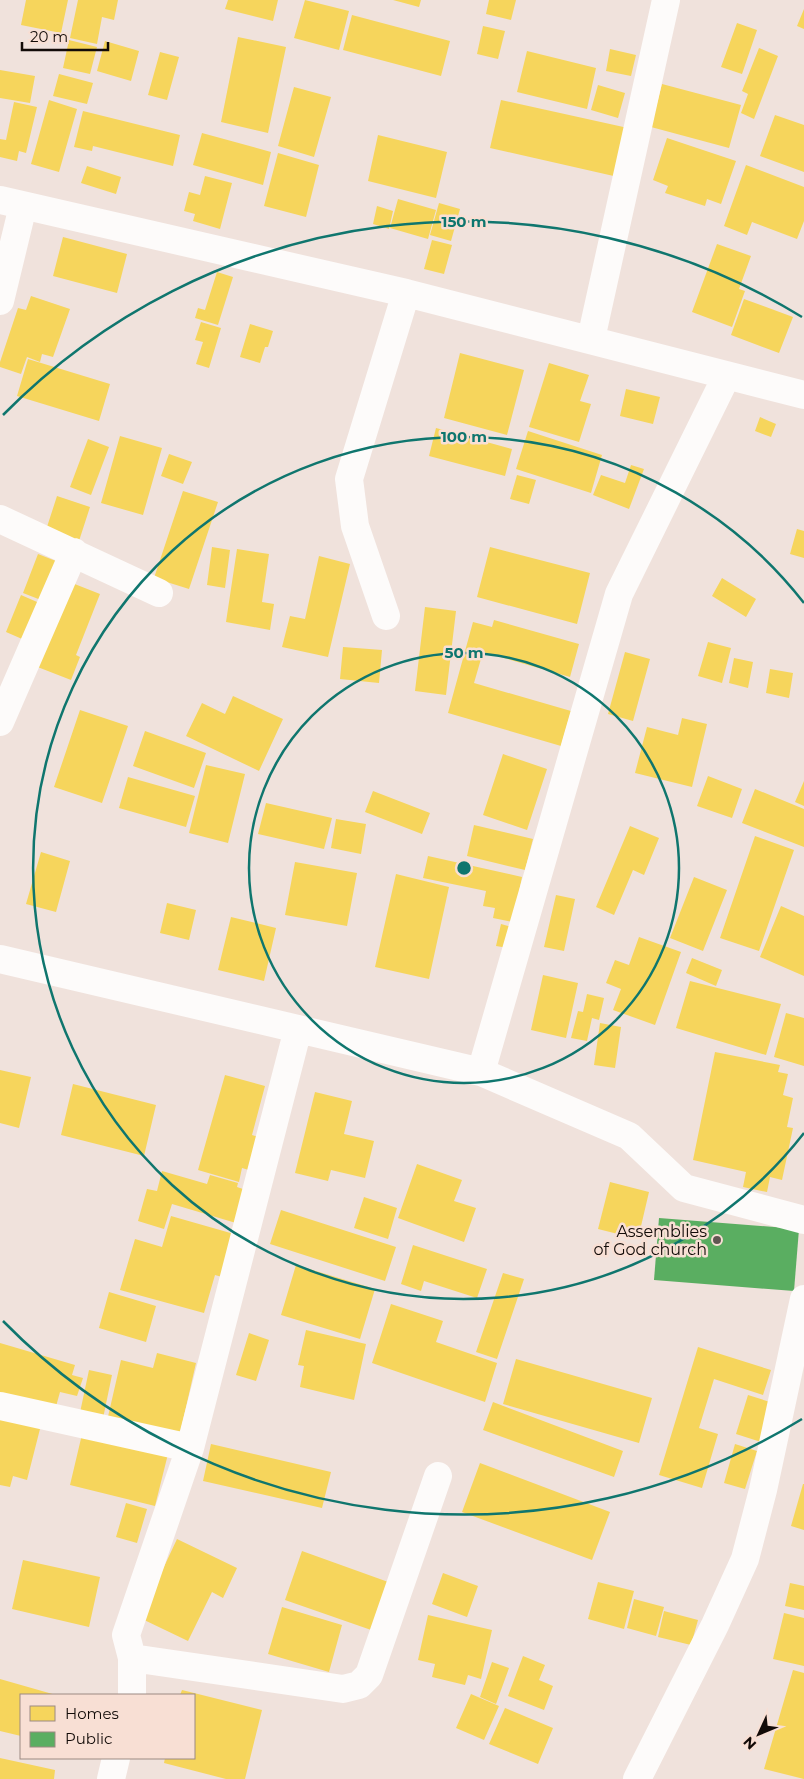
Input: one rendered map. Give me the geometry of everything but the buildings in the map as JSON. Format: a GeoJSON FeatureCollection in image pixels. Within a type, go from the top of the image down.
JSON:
{"type":"FeatureCollection","features":[{"type":"Feature","properties":{"kind":"street"},"geometry":{"type":"LineString","coordinates":[[591,339],[666,0]]}},
{"type":"Feature","properties":{"kind":"street"},"geometry":{"type":"LineString","coordinates":[[0,301],[12,203],[406,293],[591,339],[726,377],[804,395]]}},
{"type":"Feature","properties":{"kind":"street"},"geometry":{"type":"LineString","coordinates":[[386,616],[355,526],[349,479],[406,293]]}},
{"type":"Feature","properties":{"kind":"street"},"geometry":{"type":"LineString","coordinates":[[481,1072],[619,594],[726,377]]}},
{"type":"Feature","properties":{"kind":"street"},"geometry":{"type":"LineString","coordinates":[[0,519],[159,593]]}},
{"type":"Feature","properties":{"kind":"street"},"geometry":{"type":"LineString","coordinates":[[0,722],[74,552]]}},
{"type":"Feature","properties":{"kind":"street"},"geometry":{"type":"LineString","coordinates":[[0,958],[481,1072],[629,1136],[684,1188],[804,1220]]}},
{"type":"Feature","properties":{"kind":"street"},"geometry":{"type":"LineString","coordinates":[[132,1694],[132,1658],[126,1635],[190,1448],[298,1029]]}},
{"type":"Feature","properties":{"kind":"street"},"geometry":{"type":"LineString","coordinates":[[637,1779],[715,1625],[744,1560],[763,1490],[804,1299]]}},
{"type":"Feature","properties":{"kind":"street"},"geometry":{"type":"LineString","coordinates":[[0,1406],[190,1448]]}},
{"type":"Feature","properties":{"kind":"street"},"geometry":{"type":"LineString","coordinates":[[132,1658],[343,1689],[358,1685],[370,1675],[438,1476]]}},
{"type":"Feature","properties":{"kind":"street"},"geometry":{"type":"LineString","coordinates":[[111,1779],[116,1759]]}},
{"type":"Feature","properties":{"kind":"place","name":"Assemblies of God church"},"geometry":{"type":"Point","coordinates":[717,1240]}}]}
